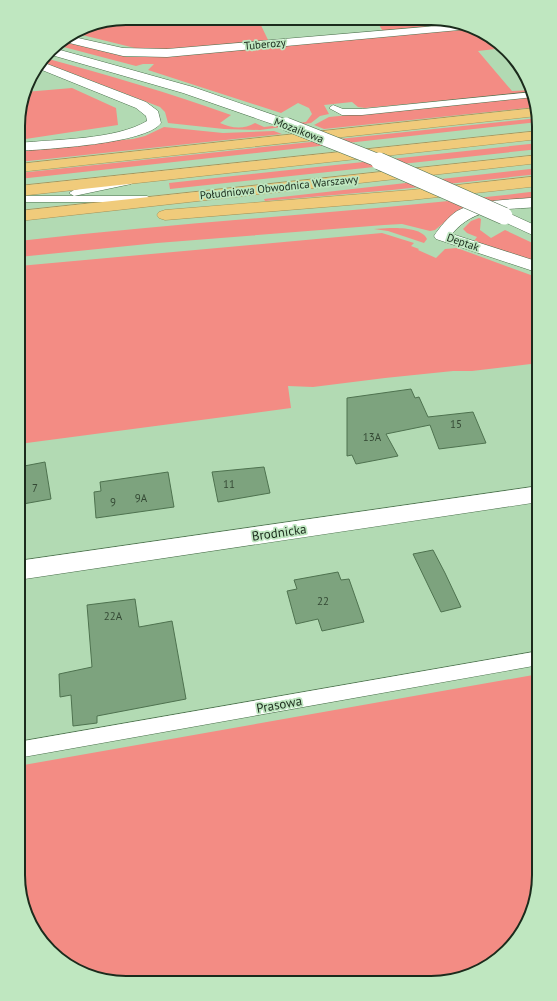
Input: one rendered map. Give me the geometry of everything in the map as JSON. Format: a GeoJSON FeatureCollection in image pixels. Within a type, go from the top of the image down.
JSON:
{"type":"FeatureCollection","features":[{"type":"Feature","properties":{"kind":"highway"},"geometry":{"type":"LineString","coordinates":[[25,167],[531,113]]}},
{"type":"Feature","properties":{"kind":"highway","name":"Południowa Obwodnica Warszawy"},"geometry":{"type":"LineString","coordinates":[[25,190],[532,136]]}},
{"type":"Feature","properties":{"kind":"highway","name":"Południowa Obwodnica Warszawy"},"geometry":{"type":"LineString","coordinates":[[25,215],[532,160]]}},
{"type":"Feature","properties":{"kind":"highway"},"geometry":{"type":"LineString","coordinates":[[25,227],[411,195],[532,182]]}},
{"type":"Feature","properties":{"kind":"street","name":"Tuberozy"},"geometry":{"type":"LineString","coordinates":[[73,41],[123,52],[167,53],[454,28]]}},
{"type":"Feature","properties":{"kind":"street","name":"Mozaikowa"},"geometry":{"type":"LineString","coordinates":[[57,53],[188,90],[286,124],[380,161],[532,230]]}},
{"type":"Feature","properties":{"kind":"street"},"geometry":{"type":"LineString","coordinates":[[25,146],[101,138],[141,131],[150,127],[154,123],[155,118],[153,114],[141,105],[45,67]]}},
{"type":"Feature","properties":{"kind":"street","name":"Deptak"},"geometry":{"type":"LineString","coordinates":[[532,203],[477,209],[464,214],[452,224],[442,236],[532,266]]}},
{"type":"Feature","properties":{"kind":"street","name":"Brodnicka"},"geometry":{"type":"LineString","coordinates":[[25,570],[532,495]]}},
{"type":"Feature","properties":{"kind":"lane"},"geometry":{"type":"LineString","coordinates":[[333,108],[342,112],[362,112],[527,95]]}},
{"type":"Feature","properties":{"kind":"lane"},"geometry":{"type":"LineString","coordinates":[[25,204],[165,175]]}},
{"type":"Feature","properties":{"kind":"lane"},"geometry":{"type":"LineString","coordinates":[[25,199],[172,199]]}},
{"type":"Feature","properties":{"kind":"lane","name":"Prasowa"},"geometry":{"type":"LineString","coordinates":[[25,749],[532,659]]}},
{"type":"Feature","properties":{"kind":"shaded area"},"geometry":{"type":"Polygon","coordinates":[[[126,25],[261,25],[269,42],[169,49],[139,49],[83,35],[100,28],[126,25]]]}},
{"type":"Feature","properties":{"kind":"shaded area"},"geometry":{"type":"Polygon","coordinates":[[[379,25],[431,25],[450,27],[384,33],[379,25]]]}},
{"type":"Feature","properties":{"kind":"shaded area"},"geometry":{"type":"Polygon","coordinates":[[[461,30],[475,35],[496,49],[478,51],[512,91],[525,90],[526,93],[365,108],[358,107],[352,102],[324,105],[329,114],[320,116],[311,123],[260,130],[224,129],[168,123],[165,112],[160,107],[47,64],[50,60],[185,99],[231,115],[220,123],[237,128],[246,127],[255,123],[264,127],[306,122],[312,114],[309,108],[298,103],[281,113],[148,70],[154,64],[143,64],[136,66],[64,47],[69,43],[127,57],[166,57],[212,51],[461,30]]]}},
{"type":"Feature","properties":{"kind":"shaded area"},"geometry":{"type":"Polygon","coordinates":[[[72,88],[116,108],[118,125],[25,139],[26,113],[31,91],[72,88]]]}},
{"type":"Feature","properties":{"kind":"shaded area"},"geometry":{"type":"Polygon","coordinates":[[[528,98],[530,108],[324,129],[314,125],[329,117],[528,98]]]}},
{"type":"Feature","properties":{"kind":"shaded area"},"geometry":{"type":"Polygon","coordinates":[[[531,119],[532,123],[25,178],[25,172],[531,119]]]}},
{"type":"Feature","properties":{"kind":"shaded area"},"geometry":{"type":"Polygon","coordinates":[[[164,127],[223,133],[274,131],[282,134],[25,161],[25,149],[133,139],[145,136],[164,127]]]}},
{"type":"Feature","properties":{"kind":"shaded area"},"geometry":{"type":"Polygon","coordinates":[[[532,144],[532,150],[170,189],[169,183],[532,144]]]}},
{"type":"Feature","properties":{"kind":"shaded area"},"geometry":{"type":"Polygon","coordinates":[[[532,169],[532,175],[392,190],[265,201],[264,199],[532,169]]]}},
{"type":"Feature","properties":{"kind":"shaded area"},"geometry":{"type":"Polygon","coordinates":[[[532,192],[532,200],[457,212],[435,230],[430,231],[402,224],[384,225],[157,243],[25,256],[25,240],[532,192]]]}},
{"type":"Feature","properties":{"kind":"shaded area"},"geometry":{"type":"Polygon","coordinates":[[[479,218],[481,219],[480,230],[491,238],[505,230],[532,243],[532,261],[474,241],[477,237],[467,233],[463,229],[471,221],[479,218]]]}},
{"type":"Feature","properties":{"kind":"shaded area"},"geometry":{"type":"Polygon","coordinates":[[[390,228],[416,231],[424,235],[427,239],[424,243],[388,231],[374,229],[390,228]]]}},
{"type":"Feature","properties":{"kind":"shaded area"},"geometry":{"type":"Polygon","coordinates":[[[382,233],[414,243],[411,246],[436,258],[445,249],[457,248],[532,275],[532,364],[472,371],[453,371],[385,378],[313,387],[288,386],[291,408],[25,443],[25,265],[382,233]]]}},
{"type":"Feature","properties":{"kind":"shaded area"},"geometry":{"type":"Polygon","coordinates":[[[532,675],[532,881],[527,907],[511,936],[502,946],[492,955],[475,966],[457,973],[431,976],[126,976],[100,973],[76,962],[60,951],[42,931],[30,907],[25,881],[25,765],[532,675]]]}},
{"type":"Feature","properties":{"kind":"building"},"geometry":{"type":"Polygon","coordinates":[[[411,389],[415,398],[419,397],[428,417],[473,412],[486,443],[439,449],[430,425],[386,434],[398,456],[356,464],[352,455],[347,456],[347,398],[411,389]]]}},
{"type":"Feature","properties":{"kind":"building"},"geometry":{"type":"Polygon","coordinates":[[[45,462],[51,499],[25,504],[25,466],[45,462]]]}},
{"type":"Feature","properties":{"kind":"building"},"geometry":{"type":"Polygon","coordinates":[[[264,467],[270,493],[218,502],[212,472],[264,467]]]}},
{"type":"Feature","properties":{"kind":"building"},"geometry":{"type":"Polygon","coordinates":[[[168,472],[174,507],[96,518],[94,492],[101,491],[100,482],[168,472]]]}},
{"type":"Feature","properties":{"kind":"building"},"geometry":{"type":"Polygon","coordinates":[[[433,550],[461,607],[441,612],[413,554],[433,550]]]}},
{"type":"Feature","properties":{"kind":"building"},"geometry":{"type":"Polygon","coordinates":[[[338,572],[341,580],[349,579],[364,622],[322,631],[318,619],[296,624],[287,591],[297,589],[294,580],[338,572]]]}},
{"type":"Feature","properties":{"kind":"building"},"geometry":{"type":"Polygon","coordinates":[[[135,599],[139,627],[172,621],[186,699],[97,716],[97,723],[73,726],[71,695],[60,697],[59,674],[92,667],[87,605],[135,599]]]}}]}
